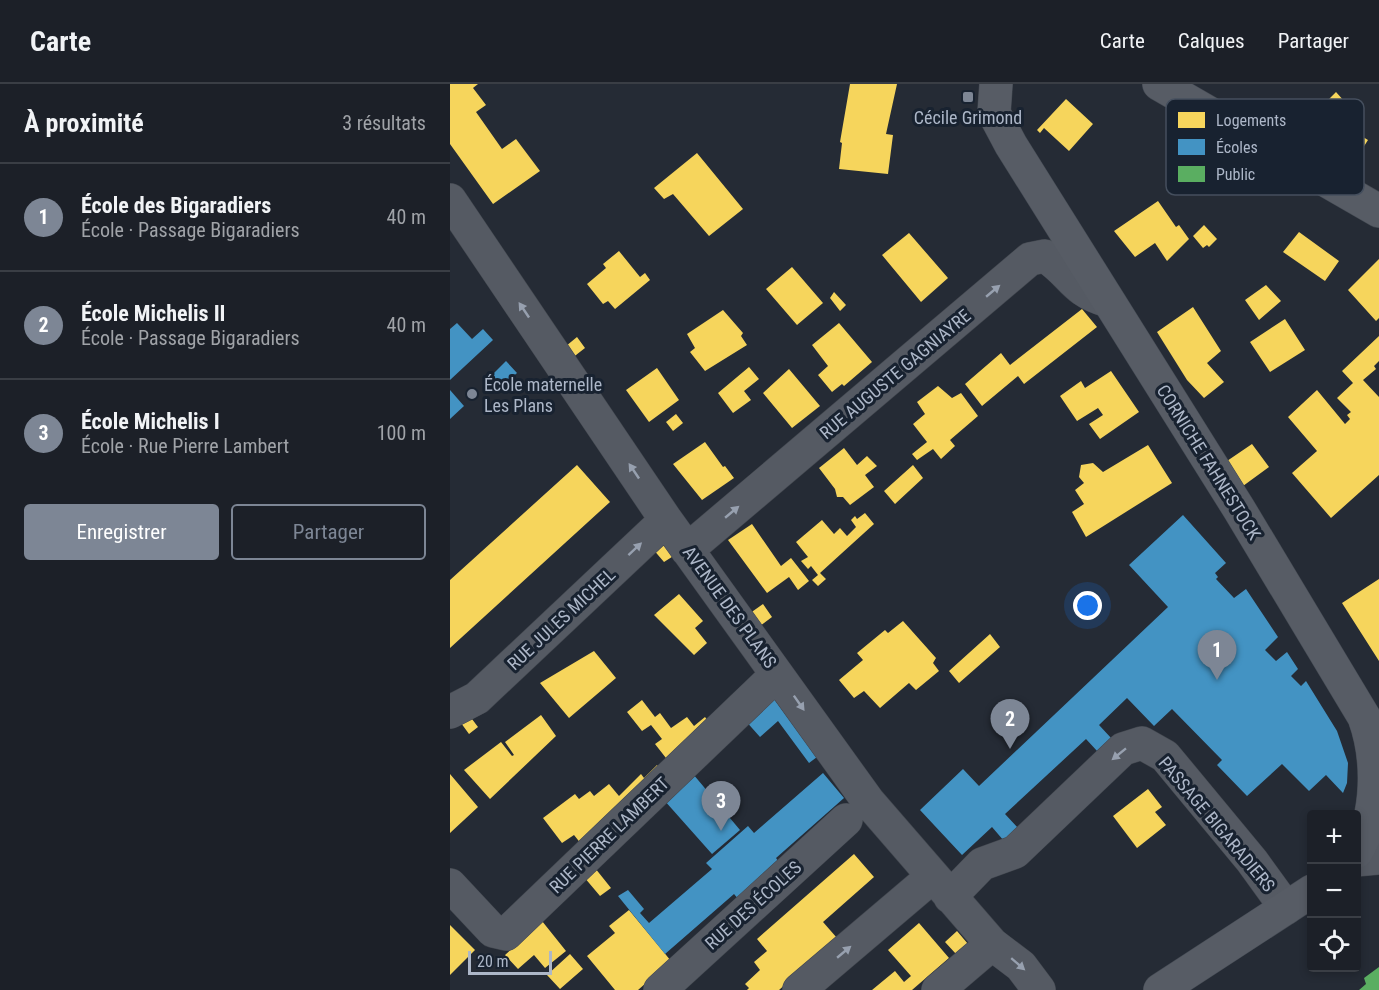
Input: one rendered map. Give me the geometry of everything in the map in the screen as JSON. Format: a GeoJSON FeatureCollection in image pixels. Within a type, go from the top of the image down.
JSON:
{"type":"FeatureCollection","features":[{"type":"Feature","properties":{"kind":"main road","name":"CORNICHE FAHNESTOCK"},"geometry":{"type":"LineString","coordinates":[[996,84],[993,105],[1001,128],[1239,509],[1364,717],[1371,734],[1378,765],[1377,803],[1367,836],[1361,845]]}},
{"type":"Feature","properties":{"kind":"main road"},"geometry":{"type":"LineString","coordinates":[[1159,84],[1185,99]]}},
{"type":"Feature","properties":{"kind":"main road"},"geometry":{"type":"LineString","coordinates":[[1351,195],[1379,211]]}},
{"type":"Feature","properties":{"kind":"main road"},"geometry":{"type":"LineString","coordinates":[[1175,986],[1299,900]]}},
{"type":"Feature","properties":{"kind":"street","name":"AVENUE DES PLANS"},"geometry":{"type":"LineString","coordinates":[[450,200],[687,550],[868,801],[992,944],[1021,966],[1039,990]]}},
{"type":"Feature","properties":{"kind":"street","name":"RUE AUGUSTE GAGNIAYRE"},"geometry":{"type":"LineString","coordinates":[[687,550],[1030,259],[1045,256],[1059,265],[1077,288],[1108,301]]}},
{"type":"Feature","properties":{"kind":"street","name":"RUE JULES MICHEL"},"geometry":{"type":"LineString","coordinates":[[450,712],[477,698],[666,519]]}},
{"type":"Feature","properties":{"kind":"street","name":"RUE PIERRE LAMBERT"},"geometry":{"type":"LineString","coordinates":[[450,885],[494,931],[506,934],[767,684]]}},
{"type":"Feature","properties":{"kind":"street","name":"PASSAGE BIGARADIERS"},"geometry":{"type":"LineString","coordinates":[[799,990],[941,887],[982,864],[1015,852],[1123,748],[1142,743],[1165,756],[1252,861],[1299,900]]}},
{"type":"Feature","properties":{"kind":"street","name":"RUE DES ÉCOLES"},"geometry":{"type":"LineString","coordinates":[[660,990],[846,820]]}},
{"type":"Feature","properties":{"kind":"street"},"geometry":{"type":"LineString","coordinates":[[1361,860],[1379,858]]}},
{"type":"Feature","properties":{"kind":"street"},"geometry":{"type":"LineString","coordinates":[[938,990],[992,944]]}},
{"type":"Feature","properties":{"kind":"building: Logements"},"geometry":{"type":"Polygon","coordinates":[[[450,84],[478,84],[473,88],[486,105],[476,112],[502,149],[516,139],[540,171],[493,204],[450,144],[450,84]]]}},
{"type":"Feature","properties":{"kind":"building: Logements"},"geometry":{"type":"Polygon","coordinates":[[[850,84],[897,84],[886,134],[893,135],[888,174],[839,169],[842,143],[840,142],[850,84]]]}},
{"type":"Feature","properties":{"kind":"building: Logements"},"geometry":{"type":"Polygon","coordinates":[[[1336,92],[1342,99],[1329,99],[1336,92]]]}},
{"type":"Feature","properties":{"kind":"building: Logements"},"geometry":{"type":"Polygon","coordinates":[[[1066,99],[1093,124],[1069,151],[1044,128],[1040,133],[1037,130],[1066,99]]]}},
{"type":"Feature","properties":{"kind":"building: Logements"},"geometry":{"type":"Polygon","coordinates":[[[697,153],[743,209],[709,236],[673,194],[664,199],[654,188],[697,153]]]}},
{"type":"Feature","properties":{"kind":"building: Logements"},"geometry":{"type":"Polygon","coordinates":[[[1158,201],[1176,227],[1179,225],[1189,239],[1167,261],[1155,243],[1135,257],[1114,231],[1158,201]]]}},
{"type":"Feature","properties":{"kind":"building: Logements"},"geometry":{"type":"Polygon","coordinates":[[[1204,225],[1217,239],[1209,247],[1207,245],[1203,248],[1193,236],[1204,225]]]}},
{"type":"Feature","properties":{"kind":"building: Logements"},"geometry":{"type":"Polygon","coordinates":[[[1299,232],[1339,261],[1325,281],[1283,252],[1299,232]]]}},
{"type":"Feature","properties":{"kind":"building: Logements"},"geometry":{"type":"Polygon","coordinates":[[[909,233],[948,278],[921,302],[882,255],[909,233]]]}},
{"type":"Feature","properties":{"kind":"building: Logements"},"geometry":{"type":"Polygon","coordinates":[[[619,251],[640,277],[645,273],[650,280],[615,309],[608,301],[603,304],[587,284],[606,268],[603,264],[619,251]]]}},
{"type":"Feature","properties":{"kind":"building: Logements"},"geometry":{"type":"Polygon","coordinates":[[[1379,259],[1379,318],[1376,321],[1348,290],[1379,259]]]}},
{"type":"Feature","properties":{"kind":"building: Logements"},"geometry":{"type":"Polygon","coordinates":[[[792,267],[823,303],[797,325],[766,289],[792,267]]]}},
{"type":"Feature","properties":{"kind":"building: Logements"},"geometry":{"type":"Polygon","coordinates":[[[1266,285],[1281,301],[1259,320],[1245,300],[1266,285]]]}},
{"type":"Feature","properties":{"kind":"building: Logements"},"geometry":{"type":"Polygon","coordinates":[[[834,292],[846,305],[840,311],[830,298],[834,292]]]}},
{"type":"Feature","properties":{"kind":"building: Logements"},"geometry":{"type":"Polygon","coordinates":[[[1193,307],[1221,351],[1207,363],[1224,382],[1204,398],[1187,380],[1157,332],[1193,307]]]}},
{"type":"Feature","properties":{"kind":"building: Logements"},"geometry":{"type":"Polygon","coordinates":[[[1082,309],[1097,327],[1024,384],[1018,376],[982,406],[965,384],[1001,353],[1010,365],[1082,309]]]}},
{"type":"Feature","properties":{"kind":"building: Logements"},"geometry":{"type":"Polygon","coordinates":[[[723,310],[743,333],[741,336],[747,345],[705,371],[690,352],[695,348],[687,334],[723,310]]]}},
{"type":"Feature","properties":{"kind":"building: Logements"},"geometry":{"type":"Polygon","coordinates":[[[1285,319],[1305,350],[1270,372],[1250,342],[1285,319]]]}},
{"type":"Feature","properties":{"kind":"building: Logements"},"geometry":{"type":"Polygon","coordinates":[[[839,323],[872,362],[844,386],[842,384],[832,392],[818,375],[828,366],[812,345],[839,323]]]}},
{"type":"Feature","properties":{"kind":"building: Logements"},"geometry":{"type":"Polygon","coordinates":[[[1379,336],[1379,361],[1374,366],[1376,369],[1363,380],[1379,397],[1379,475],[1331,518],[1292,473],[1317,451],[1288,417],[1317,390],[1345,424],[1350,419],[1347,415],[1351,412],[1337,398],[1353,383],[1342,371],[1379,336]]]}},
{"type":"Feature","properties":{"kind":"building: Logements"},"geometry":{"type":"Polygon","coordinates":[[[577,337],[585,348],[567,362],[560,351],[577,337]]]}},
{"type":"Feature","properties":{"kind":"building: Logements"},"geometry":{"type":"Polygon","coordinates":[[[749,367],[759,379],[744,391],[751,400],[733,413],[718,393],[749,367]]]}},
{"type":"Feature","properties":{"kind":"building: Logements"},"geometry":{"type":"Polygon","coordinates":[[[657,368],[679,400],[649,422],[626,390],[657,368]]]}},
{"type":"Feature","properties":{"kind":"building: Logements"},"geometry":{"type":"Polygon","coordinates":[[[789,369],[820,406],[792,428],[763,393],[789,369]]]}},
{"type":"Feature","properties":{"kind":"building: Logements"},"geometry":{"type":"Polygon","coordinates":[[[1111,371],[1139,412],[1100,439],[1089,424],[1103,415],[1098,408],[1077,421],[1060,396],[1081,381],[1085,388],[1111,371]]]}},
{"type":"Feature","properties":{"kind":"building: Logements"},"geometry":{"type":"Polygon","coordinates":[[[938,386],[952,398],[961,393],[978,416],[950,440],[955,446],[941,459],[933,449],[917,460],[912,454],[927,442],[913,424],[925,414],[917,402],[938,386]]]}},
{"type":"Feature","properties":{"kind":"building: Logements"},"geometry":{"type":"Polygon","coordinates":[[[676,414],[683,423],[673,431],[666,422],[676,414]]]}},
{"type":"Feature","properties":{"kind":"building: Logements"},"geometry":{"type":"Polygon","coordinates":[[[705,442],[734,478],[702,500],[673,464],[705,442]]]}},
{"type":"Feature","properties":{"kind":"building: Logements"},"geometry":{"type":"Polygon","coordinates":[[[1252,444],[1269,467],[1243,486],[1227,461],[1252,444]]]}},
{"type":"Feature","properties":{"kind":"building: Logements"},"geometry":{"type":"Polygon","coordinates":[[[1148,445],[1172,483],[1086,537],[1072,512],[1084,504],[1075,490],[1084,483],[1079,477],[1081,465],[1093,463],[1103,472],[1148,445]]]}},
{"type":"Feature","properties":{"kind":"building: Logements"},"geometry":{"type":"Polygon","coordinates":[[[844,448],[857,465],[867,456],[877,466],[865,475],[874,487],[850,505],[843,497],[837,497],[835,489],[819,468],[844,448]]]}},
{"type":"Feature","properties":{"kind":"building: Logements"},"geometry":{"type":"Polygon","coordinates":[[[577,465],[610,502],[450,648],[450,580],[577,465]]]}},
{"type":"Feature","properties":{"kind":"building: Logements"},"geometry":{"type":"Polygon","coordinates":[[[913,465],[923,478],[895,504],[884,491],[913,465]]]}},
{"type":"Feature","properties":{"kind":"building: Logements"},"geometry":{"type":"Polygon","coordinates":[[[865,513],[874,524],[820,573],[826,579],[818,586],[812,580],[818,575],[811,566],[808,569],[801,561],[808,557],[796,542],[822,520],[834,534],[840,528],[847,536],[856,527],[851,520],[865,513]]]}},
{"type":"Feature","properties":{"kind":"building: Logements"},"geometry":{"type":"Polygon","coordinates":[[[752,524],[781,566],[791,558],[809,581],[798,590],[789,577],[767,593],[728,540],[752,524]]]}},
{"type":"Feature","properties":{"kind":"building: Logements"},"geometry":{"type":"Polygon","coordinates":[[[663,538],[675,555],[664,562],[652,548],[663,538]]]}},
{"type":"Feature","properties":{"kind":"building: Logements"},"geometry":{"type":"Polygon","coordinates":[[[1379,579],[1379,661],[1342,603],[1379,579]]]}},
{"type":"Feature","properties":{"kind":"building: Logements"},"geometry":{"type":"Polygon","coordinates":[[[679,594],[703,621],[695,628],[707,643],[694,655],[654,615],[679,594]]]}},
{"type":"Feature","properties":{"kind":"building: Logements"},"geometry":{"type":"Polygon","coordinates":[[[763,604],[772,617],[756,629],[746,616],[763,604]]]}},
{"type":"Feature","properties":{"kind":"building: Logements"},"geometry":{"type":"Polygon","coordinates":[[[903,621],[936,658],[933,663],[939,671],[916,690],[909,683],[880,708],[864,691],[854,698],[839,680],[863,660],[857,653],[885,630],[888,633],[903,621]]]}},
{"type":"Feature","properties":{"kind":"building: Logements"},"geometry":{"type":"Polygon","coordinates":[[[990,634],[1000,647],[959,683],[949,671],[990,634]]]}},
{"type":"Feature","properties":{"kind":"building: Logements"},"geometry":{"type":"Polygon","coordinates":[[[594,651],[616,678],[569,718],[540,683],[594,651]]]}},
{"type":"Feature","properties":{"kind":"building: Logements"},"geometry":{"type":"Polygon","coordinates":[[[642,700],[655,717],[660,713],[671,728],[687,717],[694,726],[705,717],[713,728],[673,767],[655,744],[662,739],[651,725],[642,731],[627,712],[642,700]]]}},
{"type":"Feature","properties":{"kind":"building: Logements"},"geometry":{"type":"Polygon","coordinates":[[[469,715],[478,727],[469,734],[461,723],[469,715]]]}},
{"type":"Feature","properties":{"kind":"building: Logements"},"geometry":{"type":"Polygon","coordinates":[[[541,715],[556,736],[490,799],[464,770],[501,742],[512,756],[514,755],[505,742],[541,715]]]}},
{"type":"Feature","properties":{"kind":"building: Logements"},"geometry":{"type":"Polygon","coordinates":[[[657,765],[666,774],[586,850],[574,835],[562,843],[543,818],[575,794],[579,799],[590,791],[594,796],[609,784],[619,796],[641,774],[644,778],[657,765]]]}},
{"type":"Feature","properties":{"kind":"building: Logements"},"geometry":{"type":"Polygon","coordinates":[[[450,774],[478,807],[450,833],[450,774]]]}},
{"type":"Feature","properties":{"kind":"building: Logements"},"geometry":{"type":"Polygon","coordinates":[[[1148,789],[1162,807],[1155,812],[1166,825],[1137,848],[1113,816],[1148,789]]]}},
{"type":"Feature","properties":{"kind":"building: Logements"},"geometry":{"type":"Polygon","coordinates":[[[854,854],[874,877],[823,922],[837,938],[779,990],[747,990],[749,988],[745,984],[760,970],[754,962],[767,951],[757,939],[854,854]]]}},
{"type":"Feature","properties":{"kind":"building: Logements"},"geometry":{"type":"Polygon","coordinates":[[[595,868],[611,888],[600,896],[584,877],[595,868]]]}},
{"type":"Feature","properties":{"kind":"building: Logements"},"geometry":{"type":"Polygon","coordinates":[[[629,910],[671,961],[638,990],[615,990],[587,956],[615,933],[609,926],[629,910]]]}},
{"type":"Feature","properties":{"kind":"building: Logements"},"geometry":{"type":"Polygon","coordinates":[[[542,921],[566,951],[545,968],[534,955],[518,969],[505,955],[542,921]]]}},
{"type":"Feature","properties":{"kind":"building: Logements"},"geometry":{"type":"Polygon","coordinates":[[[919,923],[949,958],[912,990],[872,990],[895,971],[904,982],[911,976],[888,950],[919,923]]]}},
{"type":"Feature","properties":{"kind":"building: Logements"},"geometry":{"type":"Polygon","coordinates":[[[450,925],[475,950],[450,975],[450,925]]]}},
{"type":"Feature","properties":{"kind":"building: Logements"},"geometry":{"type":"Polygon","coordinates":[[[957,931],[968,944],[956,954],[945,942],[957,931]]]}},
{"type":"Feature","properties":{"kind":"building: Logements"},"geometry":{"type":"Polygon","coordinates":[[[570,954],[583,969],[560,989],[547,975],[570,954]]]}},
{"type":"Feature","properties":{"kind":"building: Écoles"},"geometry":{"type":"Polygon","coordinates":[[[457,323],[472,339],[483,329],[493,340],[450,380],[450,329],[457,323]]]}},
{"type":"Feature","properties":{"kind":"building: Écoles"},"geometry":{"type":"Polygon","coordinates":[[[506,361],[517,373],[499,389],[489,378],[506,361]]]}},
{"type":"Feature","properties":{"kind":"building: Écoles"},"geometry":{"type":"Polygon","coordinates":[[[450,390],[464,406],[450,419],[450,390]]]}},
{"type":"Feature","properties":{"kind":"building: Écoles"},"geometry":{"type":"Polygon","coordinates":[[[1183,515],[1226,563],[1215,573],[1218,577],[1216,579],[1234,598],[1246,589],[1278,637],[1265,650],[1276,661],[1287,652],[1298,669],[1291,676],[1301,686],[1306,681],[1337,731],[1348,763],[1347,783],[1343,793],[1326,775],[1309,791],[1282,764],[1247,796],[1217,765],[1222,760],[1172,709],[1154,726],[1127,698],[1099,725],[1112,739],[1098,752],[1086,739],[1005,814],[1018,828],[1004,841],[992,827],[962,855],[920,810],[963,769],[979,786],[1168,607],[1129,565],[1183,515]]]}},
{"type":"Feature","properties":{"kind":"building: Écoles"},"geometry":{"type":"Polygon","coordinates":[[[772,696],[817,757],[809,763],[778,721],[760,737],[744,719],[772,696]]]}},
{"type":"Feature","properties":{"kind":"building: Écoles"},"geometry":{"type":"Polygon","coordinates":[[[823,773],[844,798],[776,858],[781,865],[740,901],[734,894],[665,954],[618,896],[628,890],[644,909],[640,913],[649,923],[712,869],[706,863],[748,826],[754,833],[823,773]]]}},
{"type":"Feature","properties":{"kind":"building: Écoles"},"geometry":{"type":"Polygon","coordinates":[[[693,774],[740,830],[712,854],[664,800],[693,774]]]}},
{"type":"Feature","properties":{"kind":"building: Public"},"geometry":{"type":"Polygon","coordinates":[[[1379,967],[1379,990],[1359,990],[1366,984],[1364,978],[1379,967]]]}},
{"type":"Feature","properties":{"kind":"place","name":"Cécile Grimond"},"geometry":{"type":"Point","coordinates":[968,97]}},
{"type":"Feature","properties":{"kind":"place","name":"École maternelle Les Plans"},"geometry":{"type":"Point","coordinates":[472,394]}},
{"type":"Feature","properties":{"kind":"place","name":"École des Bigaradiers"},"geometry":{"type":"Point","coordinates":[1217,680]}},
{"type":"Feature","properties":{"kind":"place","name":"École Michelis II"},"geometry":{"type":"Point","coordinates":[1010,749]}},
{"type":"Feature","properties":{"kind":"place","name":"École Michelis I"},"geometry":{"type":"Point","coordinates":[721,831]}}]}
